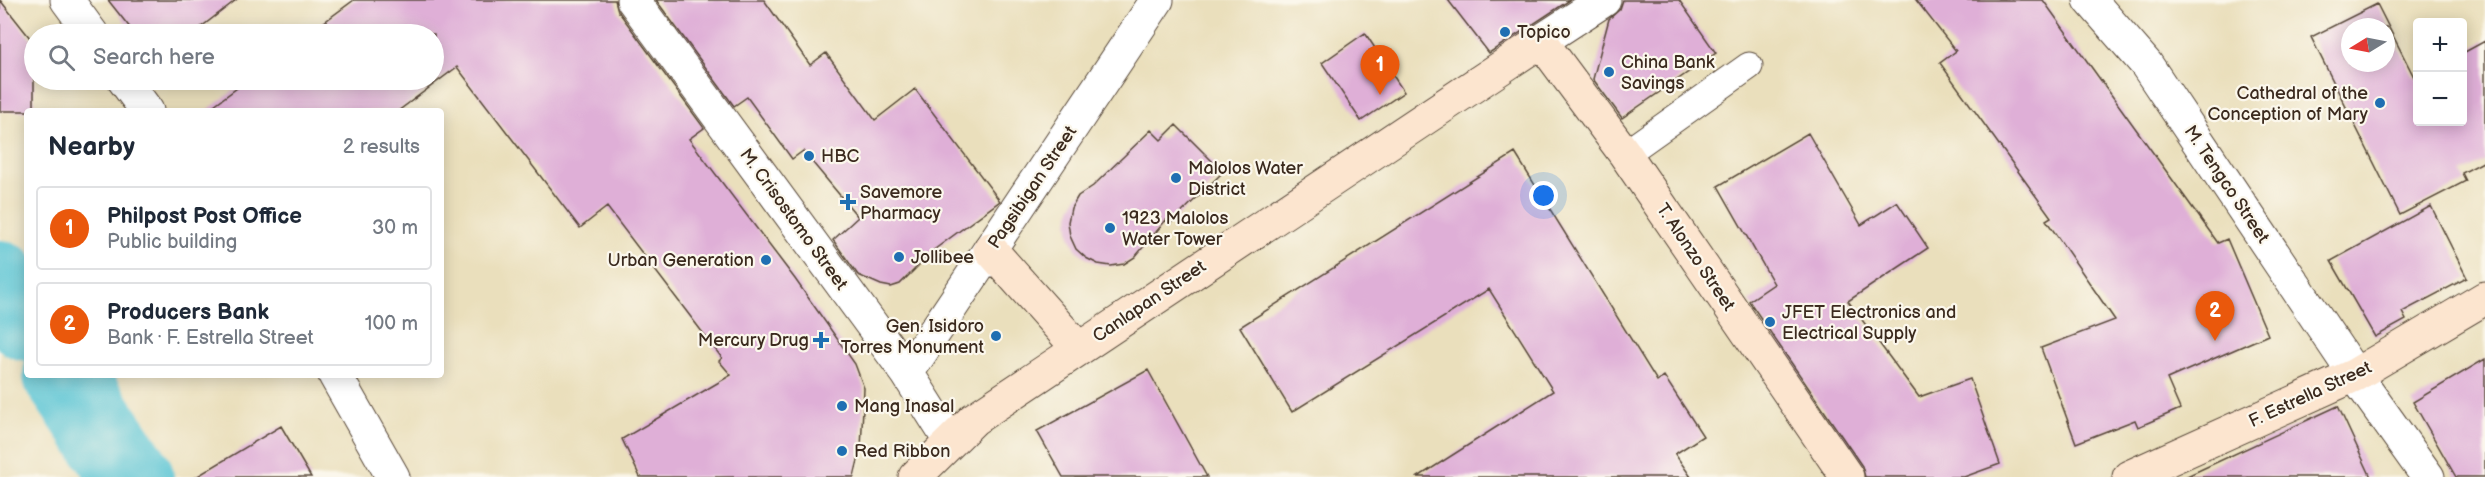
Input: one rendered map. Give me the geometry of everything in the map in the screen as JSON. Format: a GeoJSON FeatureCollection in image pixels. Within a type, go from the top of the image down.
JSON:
{"type":"FeatureCollection","features":[{"type":"Feature","properties":{"kind":"main road","name":"T. Alonzo Street"},"geometry":{"type":"LineString","coordinates":[[1540,41],[1624,154],[1846,477]]}},
{"type":"Feature","properties":{"kind":"main road","name":"Canlapan Street"},"geometry":{"type":"LineString","coordinates":[[915,477],[974,419],[1540,41]]}},
{"type":"Feature","properties":{"kind":"main road"},"geometry":{"type":"LineString","coordinates":[[990,249],[1078,348]]}},
{"type":"Feature","properties":{"kind":"main road","name":"F. Estrella Street"},"geometry":{"type":"LineString","coordinates":[[2129,477],[2355,375],[2485,298]]}},
{"type":"Feature","properties":{"kind":"street"},"geometry":{"type":"LineString","coordinates":[[67,0],[85,24]]}},
{"type":"Feature","properties":{"kind":"street","name":"M. Crisostomo Street"},"geometry":{"type":"LineString","coordinates":[[633,0],[907,373],[950,441]]}},
{"type":"Feature","properties":{"kind":"street","name":"Pagsibigan Street"},"geometry":{"type":"LineString","coordinates":[[907,373],[1157,0]]}},
{"type":"Feature","properties":{"kind":"street","name":"Canlapan Street"},"geometry":{"type":"LineString","coordinates":[[1540,41],[1604,0]]}},
{"type":"Feature","properties":{"kind":"street","name":"M. Tengco Street"},"geometry":{"type":"LineString","coordinates":[[2090,0],[2146,64],[2355,375],[2428,477]]}},
{"type":"Feature","properties":{"kind":"street"},"geometry":{"type":"LineString","coordinates":[[131,90],[145,108]]}},
{"type":"Feature","properties":{"kind":"street"},"geometry":{"type":"LineString","coordinates":[[337,378],[393,477]]}},
{"type":"Feature","properties":{"kind":"lane"},"geometry":{"type":"LineString","coordinates":[[1624,154],[1749,66]]}},
{"type":"Feature","properties":{"kind":"building"},"geometry":{"type":"Polygon","coordinates":[[[0,0],[24,30],[24,90],[34,90],[34,108],[24,108],[24,111],[0,111],[0,0]]]}},
{"type":"Feature","properties":{"kind":"building"},"geometry":{"type":"Polygon","coordinates":[[[108,0],[236,0],[205,24],[127,24],[108,0]]]}},
{"type":"Feature","properties":{"kind":"building"},"geometry":{"type":"Polygon","coordinates":[[[354,0],[615,0],[618,11],[704,128],[689,139],[795,279],[855,364],[864,388],[861,448],[854,477],[640,477],[622,439],[731,375],[719,361],[722,358],[607,207],[580,228],[457,67],[444,77],[444,24],[322,24],[354,0]]]}},
{"type":"Feature","properties":{"kind":"building"},"geometry":{"type":"Polygon","coordinates":[[[656,0],[764,0],[810,65],[826,53],[875,120],[915,89],[1000,201],[935,249],[900,284],[891,287],[881,285],[858,275],[833,240],[858,217],[803,151],[792,159],[747,97],[734,106],[656,0]]]}},
{"type":"Feature","properties":{"kind":"building","name":"Topico"},"geometry":{"type":"Polygon","coordinates":[[[1448,0],[1570,0],[1489,53],[1448,0]]]}},
{"type":"Feature","properties":{"kind":"building"},"geometry":{"type":"Polygon","coordinates":[[[1623,0],[1679,0],[1716,53],[1622,118],[1593,79],[1609,19],[1620,9],[1623,0]]]}},
{"type":"Feature","properties":{"kind":"building"},"geometry":{"type":"Polygon","coordinates":[[[1916,0],[2043,0],[2218,243],[2227,239],[2268,335],[2167,379],[2180,409],[2138,427],[2135,420],[2076,443],[2041,348],[2115,320],[2046,220],[2051,217],[1940,63],[1956,51],[1916,0]]]}},
{"type":"Feature","properties":{"kind":"building","name":"Cathedral of the Conception of Mary"},"geometry":{"type":"Polygon","coordinates":[[[2377,4],[2384,18],[2349,18],[2377,4]]]}},
{"type":"Feature","properties":{"kind":"building","name":"Cathedral of the Conception of Mary"},"geometry":{"type":"Polygon","coordinates":[[[2341,22],[2341,72],[2395,72],[2395,40],[2413,75],[2413,126],[2467,126],[2467,51],[2485,41],[2485,161],[2462,173],[2466,181],[2400,215],[2311,37],[2341,22]]]}},
{"type":"Feature","properties":{"kind":"building"},"geometry":{"type":"Polygon","coordinates":[[[1365,33],[1404,92],[1361,121],[1322,63],[1365,33]]]}},
{"type":"Feature","properties":{"kind":"building"},"geometry":{"type":"Polygon","coordinates":[[[234,90],[426,90],[402,108],[210,108],[234,90]]]}},
{"type":"Feature","properties":{"kind":"building"},"geometry":{"type":"Polygon","coordinates":[[[1176,125],[1223,172],[1170,224],[1166,220],[1135,257],[1124,264],[1111,266],[1098,264],[1086,258],[1076,249],[1070,236],[1068,222],[1071,208],[1078,196],[1093,186],[1151,130],[1161,140],[1176,125]]]}},
{"type":"Feature","properties":{"kind":"building"},"geometry":{"type":"Polygon","coordinates":[[[1808,133],[1861,225],[1897,202],[1928,248],[1848,301],[1919,397],[1970,379],[2000,464],[1964,477],[1865,477],[1862,466],[1749,301],[1774,284],[1718,186],[1808,133]]]}},
{"type":"Feature","properties":{"kind":"building"},"geometry":{"type":"Polygon","coordinates":[[[1515,153],[1657,381],[1664,376],[1703,436],[1675,454],[1691,477],[1418,477],[1553,391],[1489,289],[1292,412],[1240,327],[1515,153]]]}},
{"type":"Feature","properties":{"kind":"building"},"geometry":{"type":"Polygon","coordinates":[[[2431,206],[2467,278],[2402,312],[2406,320],[2375,337],[2331,261],[2431,206]]]}},
{"type":"Feature","properties":{"kind":"building"},"geometry":{"type":"Polygon","coordinates":[[[2485,359],[2485,477],[2456,477],[2413,402],[2485,359]]]}},
{"type":"Feature","properties":{"kind":"building"},"geometry":{"type":"Polygon","coordinates":[[[1148,370],[1207,477],[1063,477],[1037,431],[1148,370]]]}},
{"type":"Feature","properties":{"kind":"building"},"geometry":{"type":"Polygon","coordinates":[[[2338,406],[2371,477],[2185,477],[2338,406]]]}},
{"type":"Feature","properties":{"kind":"building"},"geometry":{"type":"Polygon","coordinates":[[[281,426],[311,477],[196,477],[281,426]]]}},
{"type":"Feature","properties":{"kind":"waterway"},"geometry":{"type":"LineString","coordinates":[[0,281],[24,316]]}},
{"type":"Feature","properties":{"kind":"waterway"},"geometry":{"type":"LineString","coordinates":[[66,378],[133,477]]}},
{"type":"Feature","properties":{"kind":"place","name":"Topico"},"geometry":{"type":"Point","coordinates":[1505,32]}},
{"type":"Feature","properties":{"kind":"place","name":"China Bank Savings"},"geometry":{"type":"Point","coordinates":[1609,72]}},
{"type":"Feature","properties":{"kind":"place","name":"Philpost Post Office"},"geometry":{"type":"Point","coordinates":[1380,95]}},
{"type":"Feature","properties":{"kind":"place","name":"Cathedral of the Conception of Mary"},"geometry":{"type":"Point","coordinates":[2380,103]}},
{"type":"Feature","properties":{"kind":"place","name":"HBC"},"geometry":{"type":"Point","coordinates":[809,156]}},
{"type":"Feature","properties":{"kind":"place","name":"Malolos Water District"},"geometry":{"type":"Point","coordinates":[1176,178]}},
{"type":"Feature","properties":{"kind":"place","name":"Savemore Pharmacy"},"geometry":{"type":"Point","coordinates":[848,202]}},
{"type":"Feature","properties":{"kind":"place","name":"1923 Malolos Water Tower"},"geometry":{"type":"Point","coordinates":[1110,228]}},
{"type":"Feature","properties":{"kind":"place","name":"Jollibee"},"geometry":{"type":"Point","coordinates":[899,257]}},
{"type":"Feature","properties":{"kind":"place","name":"Urban Generation"},"geometry":{"type":"Point","coordinates":[766,260]}},
{"type":"Feature","properties":{"kind":"place","name":"JFET Electronics and Electrical Supply"},"geometry":{"type":"Point","coordinates":[1770,322]}},
{"type":"Feature","properties":{"kind":"place","name":"Gen. Isidoro Torres Monument"},"geometry":{"type":"Point","coordinates":[996,336]}},
{"type":"Feature","properties":{"kind":"place","name":"Mercury Drug"},"geometry":{"type":"Point","coordinates":[821,340]}},
{"type":"Feature","properties":{"kind":"place","name":"Producers Bank"},"geometry":{"type":"Point","coordinates":[2215,341]}},
{"type":"Feature","properties":{"kind":"place","name":"Mang Inasal"},"geometry":{"type":"Point","coordinates":[842,406]}},
{"type":"Feature","properties":{"kind":"place","name":"Red Ribbon"},"geometry":{"type":"Point","coordinates":[842,451]}}]}
